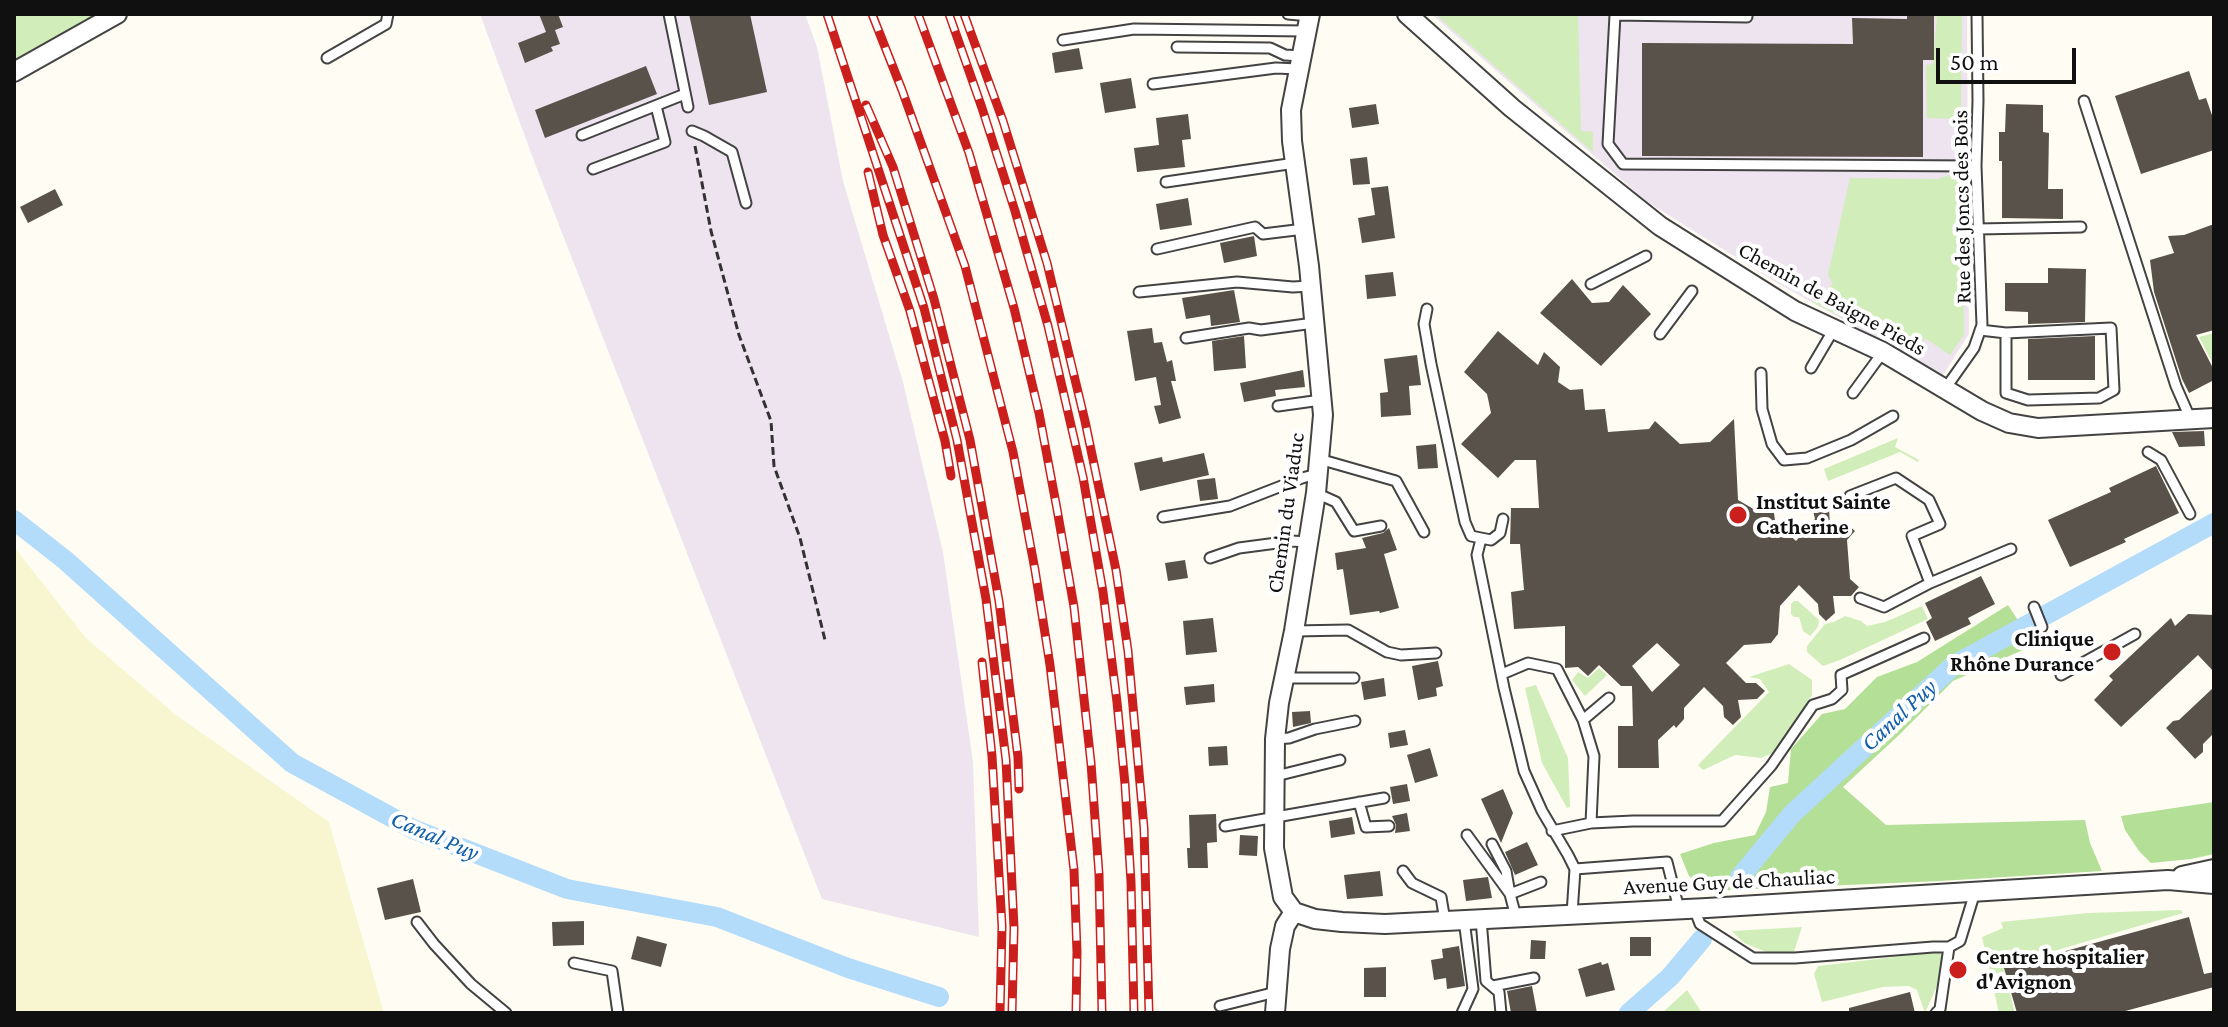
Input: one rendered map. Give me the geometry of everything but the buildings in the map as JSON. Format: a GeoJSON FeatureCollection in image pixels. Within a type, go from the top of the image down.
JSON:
{"type":"FeatureCollection","features":[{"type":"Feature","properties":{"kind":"street"},"geometry":{"type":"LineString","coordinates":[[14,72],[117,14]]}},
{"type":"Feature","properties":{"kind":"street","name":"Chemin de Baigne Pieds"},"geometry":{"type":"LineString","coordinates":[[1407,14],[1512,108],[1660,226],[1795,311],[1883,352],[1982,411],[2009,423],[2038,428],[2214,418]]}},
{"type":"Feature","properties":{"kind":"street","name":"Chemin du Viaduc"},"geometry":{"type":"LineString","coordinates":[[1294,912],[1283,897],[1274,848],[1275,739],[1316,493],[1323,415],[1292,141],[1291,110],[1309,20]]}},
{"type":"Feature","properties":{"kind":"street","name":"Avenue Guy de Chauliac"},"geometry":{"type":"LineString","coordinates":[[2168,880],[2214,869]]}},
{"type":"Feature","properties":{"kind":"street","name":"Avenue Guy de Chauliac"},"geometry":{"type":"LineString","coordinates":[[1294,912],[1315,919],[1385,924],[2168,880],[2214,884]]}},
{"type":"Feature","properties":{"kind":"street"},"geometry":{"type":"LineString","coordinates":[[1275,1004],[1280,949],[1285,926],[1294,912]]}},
{"type":"Feature","properties":{"kind":"lane"},"geometry":{"type":"LineString","coordinates":[[327,58],[386,24],[388,14]]}},
{"type":"Feature","properties":{"kind":"lane"},"geometry":{"type":"LineString","coordinates":[[669,14],[688,107]]}},
{"type":"Feature","properties":{"kind":"lane"},"geometry":{"type":"LineString","coordinates":[[1288,14],[1309,20]]}},
{"type":"Feature","properties":{"kind":"lane"},"geometry":{"type":"LineString","coordinates":[[1747,14],[1747,17],[1615,15],[1608,144],[1623,164],[1976,166]]}},
{"type":"Feature","properties":{"kind":"lane","name":"Rue des Joncs des Bois"},"geometry":{"type":"LineString","coordinates":[[1945,389],[1974,348],[1982,314],[1976,166],[1977,14]]}},
{"type":"Feature","properties":{"kind":"lane"},"geometry":{"type":"LineString","coordinates":[[1063,40],[1134,29],[1309,20]]}},
{"type":"Feature","properties":{"kind":"lane"},"geometry":{"type":"LineString","coordinates":[[1177,47],[1270,48],[1300,62]]}},
{"type":"Feature","properties":{"kind":"lane"},"geometry":{"type":"LineString","coordinates":[[1153,84],[1300,62]]}},
{"type":"Feature","properties":{"kind":"lane"},"geometry":{"type":"LineString","coordinates":[[582,135],[685,94]]}},
{"type":"Feature","properties":{"kind":"lane"},"geometry":{"type":"LineString","coordinates":[[2084,101],[2167,357],[2190,418]]}},
{"type":"Feature","properties":{"kind":"lane"},"geometry":{"type":"LineString","coordinates":[[593,169],[665,142],[656,106]]}},
{"type":"Feature","properties":{"kind":"lane"},"geometry":{"type":"LineString","coordinates":[[692,131],[732,152],[746,203]]}},
{"type":"Feature","properties":{"kind":"lane"},"geometry":{"type":"LineString","coordinates":[[1166,182],[1295,163]]}},
{"type":"Feature","properties":{"kind":"lane"},"geometry":{"type":"LineString","coordinates":[[1157,249],[1255,227],[1263,234],[1304,229]]}},
{"type":"Feature","properties":{"kind":"lane"},"geometry":{"type":"LineString","coordinates":[[1978,229],[2081,227]]}},
{"type":"Feature","properties":{"kind":"lane"},"geometry":{"type":"LineString","coordinates":[[1591,284],[1646,256]]}},
{"type":"Feature","properties":{"kind":"lane"},"geometry":{"type":"LineString","coordinates":[[1139,292],[1237,282],[1310,286]]}},
{"type":"Feature","properties":{"kind":"lane"},"geometry":{"type":"LineString","coordinates":[[1660,334],[1692,291]]}},
{"type":"Feature","properties":{"kind":"lane"},"geometry":{"type":"LineString","coordinates":[[1427,309],[1424,324],[1431,364],[1465,522],[1471,536],[1491,540],[1500,533],[1503,519]]}},
{"type":"Feature","properties":{"kind":"lane"},"geometry":{"type":"LineString","coordinates":[[1186,338],[1249,328],[1261,330],[1314,323]]}},
{"type":"Feature","properties":{"kind":"lane"},"geometry":{"type":"LineString","coordinates":[[1980,330],[2006,333],[2111,328],[2114,390],[2099,398],[2028,400],[2006,393],[2006,333]]}},
{"type":"Feature","properties":{"kind":"lane"},"geometry":{"type":"LineString","coordinates":[[1811,368],[1834,329]]}},
{"type":"Feature","properties":{"kind":"lane"},"geometry":{"type":"LineString","coordinates":[[1853,393],[1883,352]]}},
{"type":"Feature","properties":{"kind":"lane"},"geometry":{"type":"LineString","coordinates":[[1761,373],[1762,409],[1772,444],[1784,460],[1807,458],[1851,440],[1893,416]]}},
{"type":"Feature","properties":{"kind":"lane"},"geometry":{"type":"LineString","coordinates":[[1278,406],[1321,400]]}},
{"type":"Feature","properties":{"kind":"lane"},"geometry":{"type":"LineString","coordinates":[[2148,452],[2161,460],[2190,514]]}},
{"type":"Feature","properties":{"kind":"lane"},"geometry":{"type":"LineString","coordinates":[[1163,517],[1230,506],[1318,466],[1396,481],[1424,532]]}},
{"type":"Feature","properties":{"kind":"lane"},"geometry":{"type":"LineString","coordinates":[[1850,496],[1896,478],[1929,500],[1940,524],[1912,536],[1930,583]]}},
{"type":"Feature","properties":{"kind":"lane"},"geometry":{"type":"LineString","coordinates":[[1316,493],[1336,502],[1354,531],[1381,526]]}},
{"type":"Feature","properties":{"kind":"lane"},"geometry":{"type":"LineString","coordinates":[[1481,539],[1477,555],[1524,771],[1552,831],[1575,869],[1572,914]]}},
{"type":"Feature","properties":{"kind":"lane"},"geometry":{"type":"LineString","coordinates":[[1210,558],[1239,548],[1307,542]]}},
{"type":"Feature","properties":{"kind":"lane"},"geometry":{"type":"LineString","coordinates":[[1860,598],[1884,607],[1930,583],[2011,549]]}},
{"type":"Feature","properties":{"kind":"lane"},"geometry":{"type":"LineString","coordinates":[[2034,607],[2042,627]]}},
{"type":"Feature","properties":{"kind":"lane"},"geometry":{"type":"LineString","coordinates":[[1294,631],[1348,630],[1387,652],[1401,655],[1436,653]]}},
{"type":"Feature","properties":{"kind":"lane"},"geometry":{"type":"LineString","coordinates":[[2061,675],[2135,634]]}},
{"type":"Feature","properties":{"kind":"lane"},"geometry":{"type":"LineString","coordinates":[[1552,831],[1591,823],[1722,821],[1771,766],[1813,705],[1832,699],[1842,690],[1841,675],[1924,638]]}},
{"type":"Feature","properties":{"kind":"lane"},"geometry":{"type":"LineString","coordinates":[[1502,674],[1528,663],[1557,669],[1583,720],[1594,756],[1591,823]]}},
{"type":"Feature","properties":{"kind":"lane"},"geometry":{"type":"LineString","coordinates":[[1284,678],[1354,678]]}},
{"type":"Feature","properties":{"kind":"lane"},"geometry":{"type":"LineString","coordinates":[[1583,720],[1609,698]]}},
{"type":"Feature","properties":{"kind":"lane"},"geometry":{"type":"LineString","coordinates":[[1275,739],[1355,721]]}},
{"type":"Feature","properties":{"kind":"lane"},"geometry":{"type":"LineString","coordinates":[[1276,776],[1340,760]]}},
{"type":"Feature","properties":{"kind":"lane"},"geometry":{"type":"LineString","coordinates":[[1225,826],[1384,798]]}},
{"type":"Feature","properties":{"kind":"lane"},"geometry":{"type":"LineString","coordinates":[[1359,802],[1366,827],[1389,826]]}},
{"type":"Feature","properties":{"kind":"lane"},"geometry":{"type":"LineString","coordinates":[[1467,835],[1510,894]]}},
{"type":"Feature","properties":{"kind":"lane"},"geometry":{"type":"LineString","coordinates":[[1492,844],[1506,871],[1516,917]]}},
{"type":"Feature","properties":{"kind":"lane"},"geometry":{"type":"LineString","coordinates":[[1575,869],[1667,862],[1700,924],[1753,958],[1949,947],[1960,941],[1975,891]]}},
{"type":"Feature","properties":{"kind":"lane"},"geometry":{"type":"LineString","coordinates":[[1403,871],[1412,883],[1441,897],[1464,920],[1486,981],[1499,992],[1501,1013]]}},
{"type":"Feature","properties":{"kind":"lane"},"geometry":{"type":"LineString","coordinates":[[1510,894],[1541,882]]}},
{"type":"Feature","properties":{"kind":"lane"},"geometry":{"type":"LineString","coordinates":[[1462,1013],[1473,989],[1464,920]]}},
{"type":"Feature","properties":{"kind":"lane"},"geometry":{"type":"LineString","coordinates":[[417,922],[471,984],[506,1013]]}},
{"type":"Feature","properties":{"kind":"lane"},"geometry":{"type":"LineString","coordinates":[[1936,1013],[1940,1009],[1949,947]]}},
{"type":"Feature","properties":{"kind":"lane"},"geometry":{"type":"LineString","coordinates":[[574,963],[612,971],[618,1013]]}},
{"type":"Feature","properties":{"kind":"lane"},"geometry":{"type":"LineString","coordinates":[[1493,986],[1534,978]]}},
{"type":"Feature","properties":{"kind":"lane"},"geometry":{"type":"LineString","coordinates":[[1220,1006],[1268,994],[1275,1004]]}},
{"type":"Feature","properties":{"kind":"path"},"geometry":{"type":"LineString","coordinates":[[692,131],[711,231],[739,335],[771,421],[774,466],[800,538],[825,640]]}},
{"type":"Feature","properties":{"kind":"shaded area"},"geometry":{"type":"Polygon","coordinates":[[[480,14],[805,14],[817,47],[843,181],[903,382],[943,552],[973,762],[979,937],[822,899],[534,161],[480,14]]]}},
{"type":"Feature","properties":{"kind":"shaded area"},"geometry":{"type":"Polygon","coordinates":[[[1431,14],[1967,14],[1969,334],[1943,375],[1777,283],[1646,201],[1431,14]]]}},
{"type":"Feature","properties":{"kind":"shaded area"},"geometry":{"type":"Polygon","coordinates":[[[14,547],[86,638],[176,715],[329,822],[384,1013],[14,1013],[14,547]]]}},
{"type":"Feature","properties":{"kind":"green space"},"geometry":{"type":"Polygon","coordinates":[[[14,14],[103,14],[14,62],[14,14]]]}},
{"type":"Feature","properties":{"kind":"green space"},"geometry":{"type":"Polygon","coordinates":[[[1435,14],[1578,14],[1581,131],[1593,132],[1593,152],[1435,14]]]}},
{"type":"Feature","properties":{"kind":"green space"},"geometry":{"type":"Polygon","coordinates":[[[1919,14],[1962,14],[1961,119],[1927,118],[1926,65],[1933,64],[1937,17],[1919,14]]]}},
{"type":"Feature","properties":{"kind":"green space"},"geometry":{"type":"Polygon","coordinates":[[[1958,172],[1963,177],[1964,335],[1950,355],[1925,338],[1915,354],[1812,302],[1833,284],[1828,275],[1850,178],[1938,179],[1958,172]]]}},
{"type":"Feature","properties":{"kind":"green space"},"geometry":{"type":"Polygon","coordinates":[[[2214,333],[2214,366],[2199,337],[2214,333]]]}},
{"type":"Feature","properties":{"kind":"green space"},"geometry":{"type":"Polygon","coordinates":[[[1898,438],[1895,447],[1918,462],[1900,452],[1828,481],[1824,469],[1898,438]]]}},
{"type":"Feature","properties":{"kind":"green space"},"geometry":{"type":"Polygon","coordinates":[[[1794,601],[1798,601],[1819,620],[1818,627],[1810,636],[1803,631],[1799,617],[1791,614],[1794,601]]]}},
{"type":"Feature","properties":{"kind":"green space"},"geometry":{"type":"Polygon","coordinates":[[[2008,605],[2034,645],[1953,681],[1843,787],[1886,825],[2085,820],[2090,843],[2102,871],[1707,891],[1689,876],[1680,854],[1755,835],[1766,812],[1770,787],[1788,783],[1791,749],[1822,714],[1845,709],[1877,677],[1917,662],[2008,605]]]}},
{"type":"Feature","properties":{"kind":"green space"},"geometry":{"type":"Polygon","coordinates":[[[1922,606],[1928,619],[1840,660],[1823,666],[1807,652],[1807,646],[1825,624],[1845,616],[1867,626],[1922,606]]]}},
{"type":"Feature","properties":{"kind":"green space"},"geometry":{"type":"Polygon","coordinates":[[[1789,664],[1812,680],[1812,695],[1776,752],[1761,758],[1735,755],[1703,770],[1698,765],[1769,692],[1760,679],[1749,677],[1789,664]]]}},
{"type":"Feature","properties":{"kind":"green space"},"geometry":{"type":"Polygon","coordinates":[[[1599,668],[1607,675],[1585,696],[1572,680],[1578,672],[1588,678],[1599,668]]]}},
{"type":"Feature","properties":{"kind":"green space"},"geometry":{"type":"Polygon","coordinates":[[[1536,685],[1568,758],[1570,807],[1567,808],[1542,763],[1525,688],[1536,685]]]}},
{"type":"Feature","properties":{"kind":"green space"},"geometry":{"type":"Polygon","coordinates":[[[2214,802],[2214,854],[2191,859],[2151,863],[2125,830],[2121,816],[2214,802]]]}},
{"type":"Feature","properties":{"kind":"green space"},"geometry":{"type":"Polygon","coordinates":[[[2181,910],[2183,913],[2003,966],[2015,1013],[1999,1013],[1982,937],[2003,928],[2001,922],[2088,913],[2181,910]]]}},
{"type":"Feature","properties":{"kind":"green space"},"geometry":{"type":"Polygon","coordinates":[[[1802,927],[1794,952],[1774,955],[1744,943],[1732,931],[1802,927]]]}},
{"type":"Feature","properties":{"kind":"green space"},"geometry":{"type":"Polygon","coordinates":[[[1937,952],[1946,957],[1944,970],[1925,1013],[1917,990],[1909,986],[1883,987],[1822,1002],[1814,974],[1818,966],[1937,952]]]}},
{"type":"Feature","properties":{"kind":"green space"},"geometry":{"type":"Polygon","coordinates":[[[1687,990],[1702,1013],[1662,1013],[1687,990]]]}},
{"type":"Feature","properties":{"kind":"waterway","name":"Canal Puy"},"geometry":{"type":"LineString","coordinates":[[14,520],[65,560],[292,763],[413,829],[567,889],[717,917],[848,968],[939,997]]}},
{"type":"Feature","properties":{"kind":"waterway","name":"Canal Puy"},"geometry":{"type":"LineString","coordinates":[[1740,877],[1792,814],[1954,665],[2214,523]]}},
{"type":"Feature","properties":{"kind":"waterway","name":"Canal Puy"},"geometry":{"type":"LineString","coordinates":[[1629,1013],[1670,977],[1702,939]]}},
{"type":"Feature","properties":{"kind":"railway"},"geometry":{"type":"LineString","coordinates":[[827,14],[924,308],[957,440],[986,599],[1006,760],[1014,928],[1012,1013]]}},
{"type":"Feature","properties":{"kind":"railway"},"geometry":{"type":"LineString","coordinates":[[872,14],[965,266],[1013,452],[1050,665],[1074,870],[1076,1013]]}},
{"type":"Feature","properties":{"kind":"railway"},"geometry":{"type":"LineString","coordinates":[[918,14],[969,153],[1014,308],[1039,413],[1057,509],[1074,607],[1091,763],[1099,874],[1102,1013]]}},
{"type":"Feature","properties":{"kind":"railway"},"geometry":{"type":"LineString","coordinates":[[949,14],[1015,211],[1048,326],[1083,477],[1103,592],[1125,784],[1134,1013]]}},
{"type":"Feature","properties":{"kind":"railway"},"geometry":{"type":"LineString","coordinates":[[964,14],[1003,121],[1047,263],[1085,421],[1116,570],[1128,651],[1144,828],[1149,1013]]}},
{"type":"Feature","properties":{"kind":"railway"},"geometry":{"type":"LineString","coordinates":[[866,105],[893,167],[934,299],[970,440],[999,601],[1019,789]]}},
{"type":"Feature","properties":{"kind":"railway"},"geometry":{"type":"LineString","coordinates":[[868,172],[883,235],[910,311],[945,441],[951,476]]}},
{"type":"Feature","properties":{"kind":"railway"},"geometry":{"type":"LineString","coordinates":[[982,662],[992,756],[1002,926],[1000,1013]]}},
{"type":"Feature","properties":{"kind":"place","name":"Institut Sainte Catherine"},"geometry":{"type":"Point","coordinates":[1738,515]}},
{"type":"Feature","properties":{"kind":"place","name":"Clinique Rhône Durance"},"geometry":{"type":"Point","coordinates":[2112,652]}},
{"type":"Feature","properties":{"kind":"place","name":"Centre hospitalier d'Avignon"},"geometry":{"type":"Point","coordinates":[1958,970]}}]}
